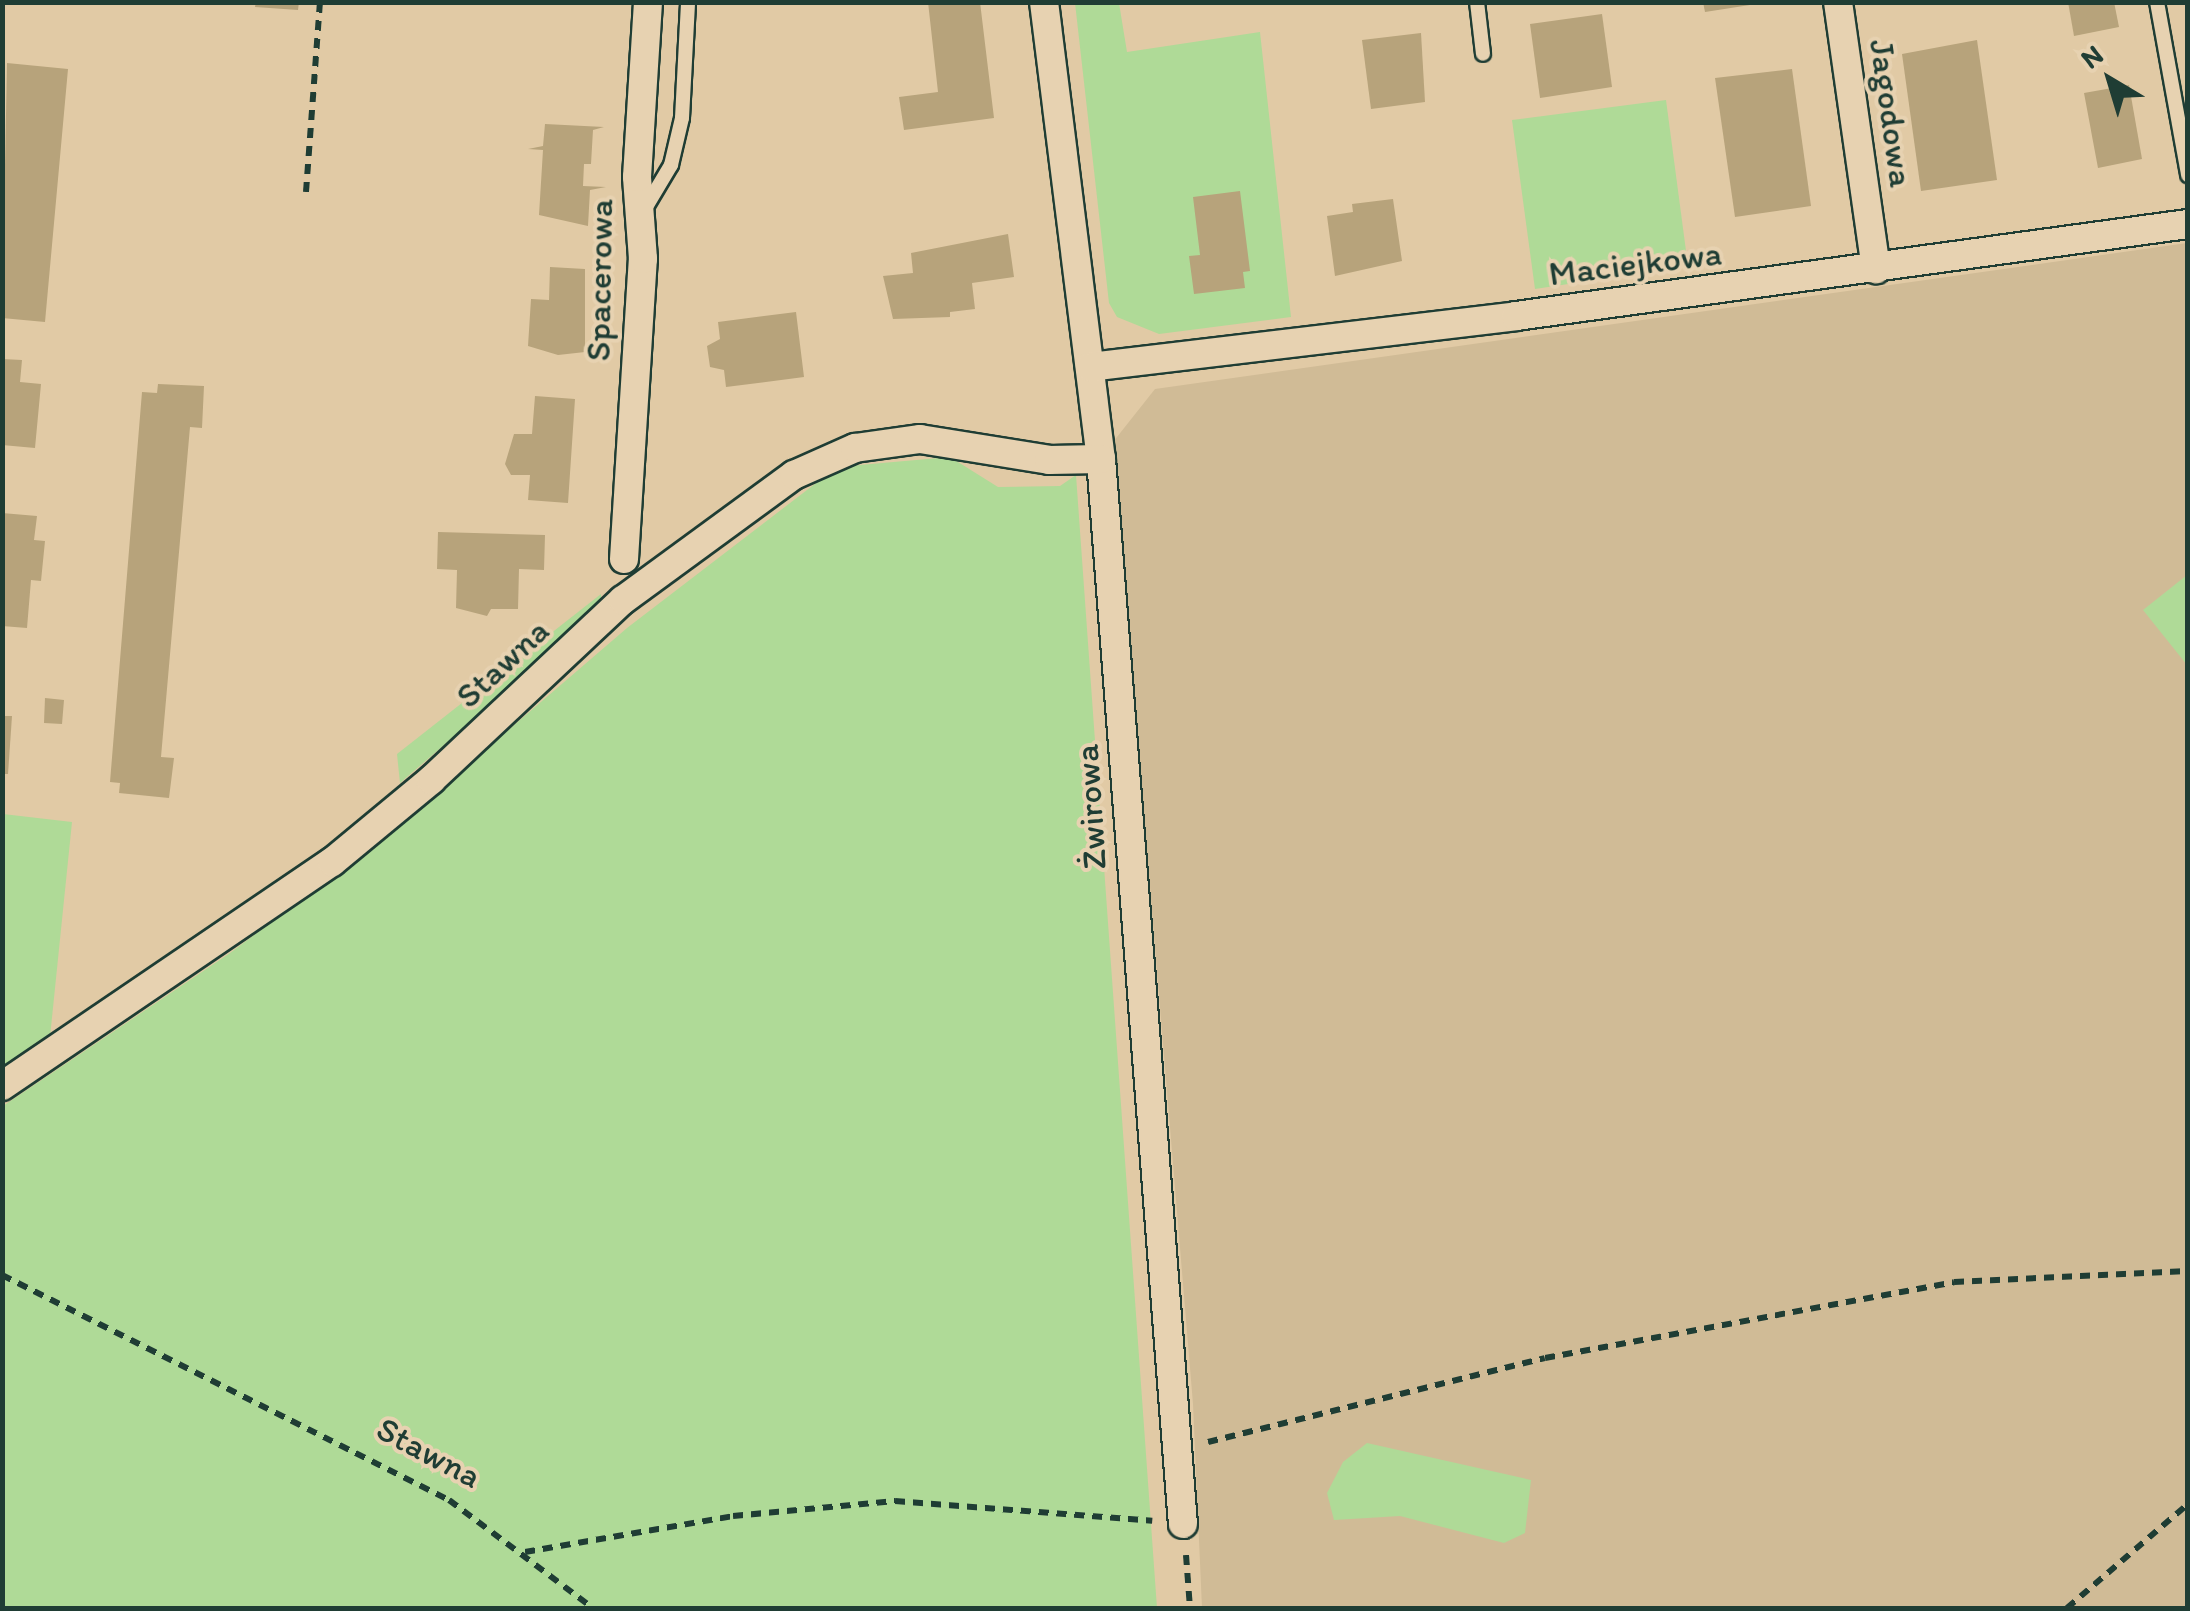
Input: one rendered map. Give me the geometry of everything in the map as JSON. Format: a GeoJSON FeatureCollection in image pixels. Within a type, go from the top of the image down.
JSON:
{"type":"FeatureCollection","features":[{"type":"Feature","properties":{"kind":"street","name":"Spacerowa"},"geometry":{"type":"LineString","coordinates":[[624,559],[648,2]]}},
{"type":"Feature","properties":{"kind":"street","name":"Żwirowa"},"geometry":{"type":"LineString","coordinates":[[1044,2],[1101,459],[1183,1524]]}},
{"type":"Feature","properties":{"kind":"street","name":"Jagodowa"},"geometry":{"type":"LineString","coordinates":[[1838,2],[1876,270]]}},
{"type":"Feature","properties":{"kind":"street","name":"Maciejkowa"},"geometry":{"type":"LineString","coordinates":[[1090,366],[1876,270],[2188,224]]}},
{"type":"Feature","properties":{"kind":"street","name":"Stawna"},"geometry":{"type":"LineString","coordinates":[[2,1086],[332,862],[636,590],[794,475],[855,448],[920,439],[1049,460],[1101,459]]}},
{"type":"Feature","properties":{"kind":"lane"},"geometry":{"type":"LineString","coordinates":[[640,217],[670,165],[682,118],[688,2]]}},
{"type":"Feature","properties":{"kind":"lane"},"geometry":{"type":"LineString","coordinates":[[1477,2],[1483,54]]}},
{"type":"Feature","properties":{"kind":"lane"},"geometry":{"type":"LineString","coordinates":[[2157,2],[2188,174]]}},
{"type":"Feature","properties":{"kind":"path"},"geometry":{"type":"LineString","coordinates":[[306,192],[320,2]]}},
{"type":"Feature","properties":{"kind":"path"},"geometry":{"type":"LineString","coordinates":[[1178,1450],[1546,1358],[1954,1282],[2188,1272]]}},
{"type":"Feature","properties":{"kind":"path","name":"Stawna"},"geometry":{"type":"LineString","coordinates":[[2,1275],[449,1500],[524,1552],[594,1608]]}},
{"type":"Feature","properties":{"kind":"path"},"geometry":{"type":"LineString","coordinates":[[524,1552],[733,1516],[895,1500],[1183,1524],[1190,1608]]}},
{"type":"Feature","properties":{"kind":"path"},"geometry":{"type":"LineString","coordinates":[[2068,1608],[2188,1504]]}},
{"type":"Feature","properties":{"kind":"shaded area"},"geometry":{"type":"Polygon","coordinates":[[[2187,243],[2187,1608],[1202,1608],[1193,1404],[1113,442],[1155,389],[2187,243]]]}},
{"type":"Feature","properties":{"kind":"green space"},"geometry":{"type":"Polygon","coordinates":[[[1075,3],[1119,3],[1127,52],[1260,32],[1291,317],[1159,334],[1117,317],[1109,303],[1075,3]]]}},
{"type":"Feature","properties":{"kind":"green space"},"geometry":{"type":"Polygon","coordinates":[[[1666,100],[1688,266],[1535,289],[1512,120],[1666,100]]]}},
{"type":"Feature","properties":{"kind":"green space"},"geometry":{"type":"Polygon","coordinates":[[[950,457],[998,487],[1060,486],[1076,475],[1157,1608],[3,1608],[3,1106],[230,953],[372,847],[627,628],[837,467],[950,457]]]}},
{"type":"Feature","properties":{"kind":"green space"},"geometry":{"type":"Polygon","coordinates":[[[2187,575],[2187,665],[2143,610],[2187,575]]]}},
{"type":"Feature","properties":{"kind":"green space"},"geometry":{"type":"Polygon","coordinates":[[[601,594],[601,610],[400,783],[397,754],[601,594]]]}},
{"type":"Feature","properties":{"kind":"green space"},"geometry":{"type":"Polygon","coordinates":[[[3,814],[72,822],[50,1037],[3,1068],[3,814]]]}},
{"type":"Feature","properties":{"kind":"green space"},"geometry":{"type":"Polygon","coordinates":[[[1367,1443],[1531,1480],[1525,1533],[1504,1543],[1400,1516],[1334,1520],[1327,1493],[1343,1462],[1367,1443]]]}},
{"type":"Feature","properties":{"kind":"building"},"geometry":{"type":"Polygon","coordinates":[[[256,2],[299,2],[298,10],[255,7],[256,2]]]}},
{"type":"Feature","properties":{"kind":"building"},"geometry":{"type":"Polygon","coordinates":[[[928,2],[980,2],[994,118],[904,130],[899,97],[938,92],[928,2]]]}},
{"type":"Feature","properties":{"kind":"building"},"geometry":{"type":"Polygon","coordinates":[[[1703,2],[1749,2],[1750,5],[1705,12],[1703,2]]]}},
{"type":"Feature","properties":{"kind":"building"},"geometry":{"type":"Polygon","coordinates":[[[2068,2],[2114,2],[2119,27],[2074,36],[2068,2]]]}},
{"type":"Feature","properties":{"kind":"building"},"geometry":{"type":"Polygon","coordinates":[[[1602,14],[1612,87],[1540,98],[1530,24],[1602,14]]]}},
{"type":"Feature","properties":{"kind":"building"},"geometry":{"type":"Polygon","coordinates":[[[1421,33],[1425,102],[1371,109],[1362,40],[1421,33]]]}},
{"type":"Feature","properties":{"kind":"building"},"geometry":{"type":"Polygon","coordinates":[[[1977,40],[1997,180],[1921,191],[1902,54],[1977,40]]]}},
{"type":"Feature","properties":{"kind":"building"},"geometry":{"type":"Polygon","coordinates":[[[7,63],[68,69],[45,322],[2,318],[7,63]]]}},
{"type":"Feature","properties":{"kind":"building"},"geometry":{"type":"Polygon","coordinates":[[[1792,69],[1811,206],[1735,217],[1715,78],[1792,69]]]}},
{"type":"Feature","properties":{"kind":"building"},"geometry":{"type":"Polygon","coordinates":[[[2129,85],[2142,159],[2098,168],[2084,93],[2129,85]]]}},
{"type":"Feature","properties":{"kind":"building"},"geometry":{"type":"Polygon","coordinates":[[[545,124],[604,127],[593,130],[591,164],[584,164],[583,186],[606,187],[590,190],[588,226],[539,215],[543,150],[528,149],[543,146],[545,124]]]}},
{"type":"Feature","properties":{"kind":"building"},"geometry":{"type":"Polygon","coordinates":[[[1240,191],[1250,271],[1243,272],[1245,288],[1194,294],[1189,256],[1200,255],[1193,197],[1240,191]]]}},
{"type":"Feature","properties":{"kind":"building"},"geometry":{"type":"Polygon","coordinates":[[[1393,199],[1402,261],[1335,276],[1327,216],[1353,212],[1352,204],[1393,199]]]}},
{"type":"Feature","properties":{"kind":"building"},"geometry":{"type":"Polygon","coordinates":[[[1008,234],[1014,277],[972,283],[975,309],[950,312],[950,317],[893,319],[883,276],[913,273],[911,253],[1008,234]]]}},
{"type":"Feature","properties":{"kind":"building"},"geometry":{"type":"Polygon","coordinates":[[[550,267],[585,269],[585,352],[558,355],[528,346],[531,299],[549,300],[550,267]]]}},
{"type":"Feature","properties":{"kind":"building"},"geometry":{"type":"Polygon","coordinates":[[[796,312],[804,377],[726,387],[724,370],[710,367],[707,346],[720,339],[718,322],[796,312]]]}},
{"type":"Feature","properties":{"kind":"building"},"geometry":{"type":"Polygon","coordinates":[[[2,359],[22,360],[20,382],[41,384],[35,448],[2,445],[2,359]]]}},
{"type":"Feature","properties":{"kind":"building"},"geometry":{"type":"Polygon","coordinates":[[[158,384],[204,386],[202,428],[190,427],[161,757],[174,758],[169,798],[119,793],[120,783],[110,782],[142,392],[157,393],[158,384]]]}},
{"type":"Feature","properties":{"kind":"building"},"geometry":{"type":"Polygon","coordinates":[[[535,396],[575,399],[568,503],[528,500],[530,475],[511,475],[505,464],[514,434],[532,434],[535,396]]]}},
{"type":"Feature","properties":{"kind":"building"},"geometry":{"type":"Polygon","coordinates":[[[2,513],[37,516],[34,540],[45,541],[41,581],[31,580],[27,628],[2,626],[2,513]]]}},
{"type":"Feature","properties":{"kind":"building"},"geometry":{"type":"Polygon","coordinates":[[[438,532],[545,535],[544,570],[519,569],[518,609],[491,609],[487,616],[456,608],[457,570],[437,569],[438,532]]]}},
{"type":"Feature","properties":{"kind":"building"},"geometry":{"type":"Polygon","coordinates":[[[45,698],[64,700],[62,724],[44,723],[45,698]]]}},
{"type":"Feature","properties":{"kind":"building"},"geometry":{"type":"Polygon","coordinates":[[[2,716],[12,716],[8,774],[2,774],[2,716]]]}}]}
